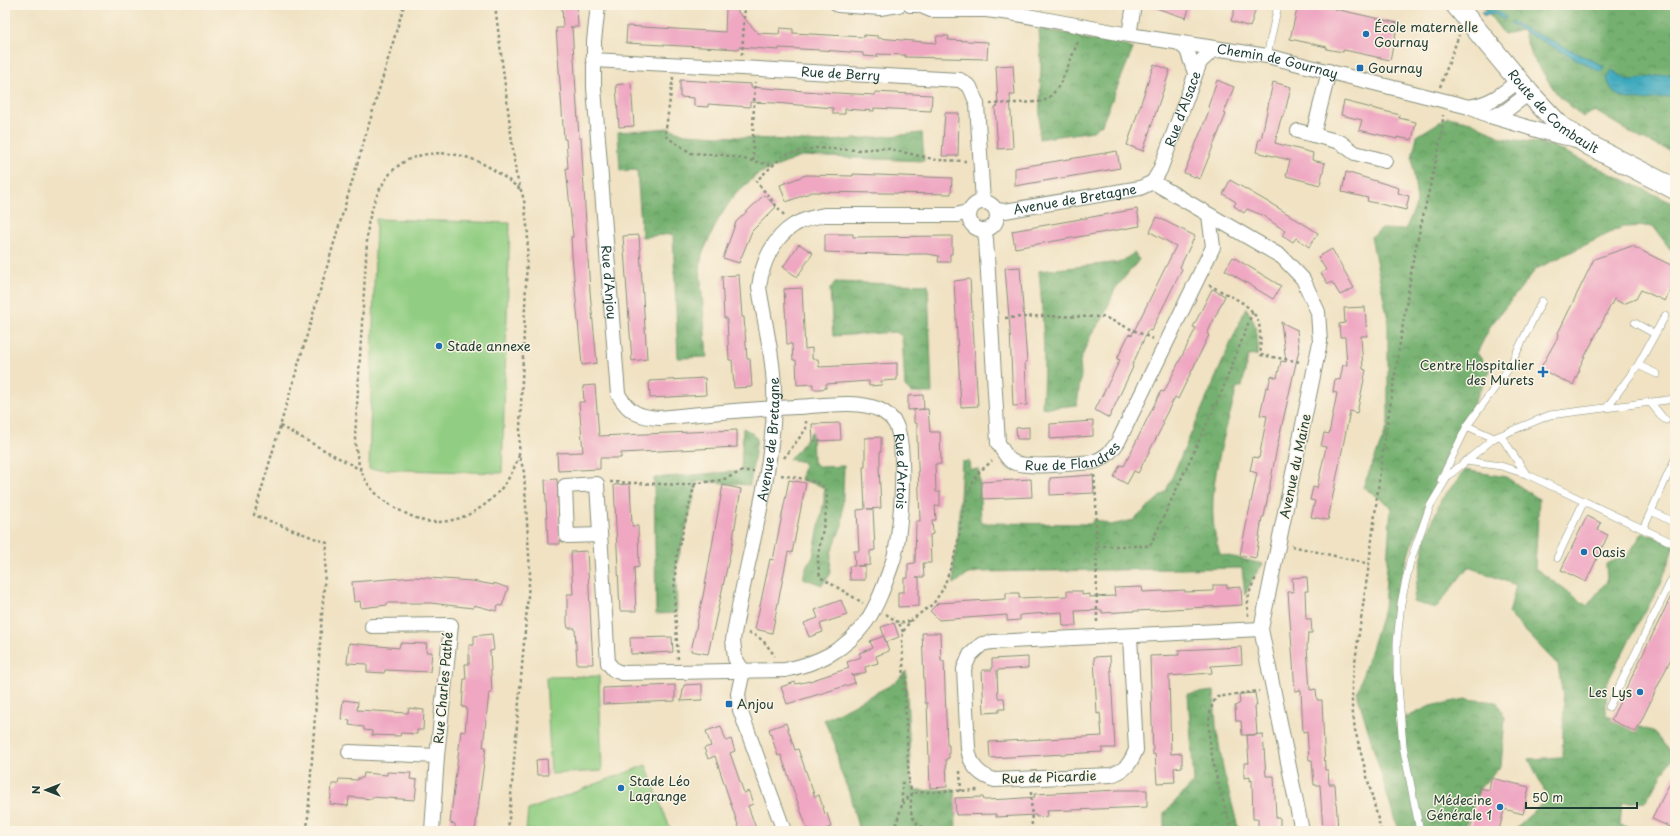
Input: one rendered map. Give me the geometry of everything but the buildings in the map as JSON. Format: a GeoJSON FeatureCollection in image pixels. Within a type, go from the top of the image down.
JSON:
{"type":"FeatureCollection","features":[{"type":"Feature","properties":{"kind":"main road","name":"Route de Combault"},"geometry":{"type":"LineString","coordinates":[[1456,5],[1524,87],[1561,127],[1580,140],[1675,189]]}},
{"type":"Feature","properties":{"kind":"street","name":"Rue d'Anjou"},"geometry":{"type":"LineString","coordinates":[[598,5],[593,60],[594,88],[618,394],[626,407],[642,416],[651,417],[774,407]]}},
{"type":"Feature","properties":{"kind":"street"},"geometry":{"type":"LineString","coordinates":[[838,5],[880,8],[899,5]]}},
{"type":"Feature","properties":{"kind":"street","name":"Chemin de Gournay"},"geometry":{"type":"LineString","coordinates":[[910,5],[919,5],[931,10],[986,10],[1129,35],[1267,56],[1468,107],[1490,116],[1557,136],[1580,140]]}},
{"type":"Feature","properties":{"kind":"street"},"geometry":{"type":"LineString","coordinates":[[1129,35],[1134,5]]}},
{"type":"Feature","properties":{"kind":"street"},"geometry":{"type":"LineString","coordinates":[[1178,42],[1187,50],[1195,73]]}},
{"type":"Feature","properties":{"kind":"street","name":"Rue d'Alsace"},"geometry":{"type":"LineString","coordinates":[[1153,182],[1160,170],[1200,62],[1212,51],[1225,49]]}},
{"type":"Feature","properties":{"kind":"street","name":"Rue de Berry"},"geometry":{"type":"LineString","coordinates":[[593,60],[960,80],[970,87],[977,104],[983,202]]}},
{"type":"Feature","properties":{"kind":"street"},"geometry":{"type":"LineString","coordinates":[[1312,135],[1329,71]]}},
{"type":"Feature","properties":{"kind":"street"},"geometry":{"type":"LineString","coordinates":[[1490,116],[1503,113],[1524,87]]}},
{"type":"Feature","properties":{"kind":"street","name":"Chemin de Gournay"},"geometry":{"type":"LineString","coordinates":[[1468,107],[1484,105],[1524,87]]}},
{"type":"Feature","properties":{"kind":"street"},"geometry":{"type":"LineString","coordinates":[[1298,131],[1340,142],[1355,153],[1385,161]]}},
{"type":"Feature","properties":{"kind":"street","name":"Avenue de Bretagne"},"geometry":{"type":"LineString","coordinates":[[996,210],[1005,211],[1140,188],[1153,182]]}},
{"type":"Feature","properties":{"kind":"street","name":"Avenue du Maine"},"geometry":{"type":"LineString","coordinates":[[1153,182],[1282,257],[1303,279],[1318,312],[1320,342],[1316,365],[1261,629],[1302,831]]}},
{"type":"Feature","properties":{"kind":"street"},"geometry":{"type":"LineString","coordinates":[[983,202],[991,204],[996,210],[998,214],[995,223],[988,229],[979,229],[972,224],[969,216],[970,211],[975,204],[983,202]]}},
{"type":"Feature","properties":{"kind":"street","name":"Avenue de Bretagne"},"geometry":{"type":"LineString","coordinates":[[743,671],[735,658],[733,640],[734,630],[766,472],[774,407],[772,374],[759,287],[761,272],[768,256],[775,244],[793,226],[804,220],[824,215],[957,215],[970,211]]}},
{"type":"Feature","properties":{"kind":"street","name":"Rue de Flandres"},"geometry":{"type":"LineString","coordinates":[[984,230],[986,239],[998,443],[1003,452],[1011,461],[1024,466],[1093,462],[1103,459],[1111,452],[1198,280],[1213,247],[1209,215]]}},
{"type":"Feature","properties":{"kind":"street","name":"Rue d'Artois"},"geometry":{"type":"LineString","coordinates":[[600,535],[608,663],[614,670],[622,673],[785,670],[810,665],[832,654],[852,638],[866,622],[893,561],[902,502],[899,436],[896,424],[889,415],[878,409],[863,404],[774,407]]}},
{"type":"Feature","properties":{"kind":"street"},"geometry":{"type":"LineString","coordinates":[[597,484],[600,535],[567,536],[565,486],[597,484]]}},
{"type":"Feature","properties":{"kind":"street","name":"Rue Charles Pathé"},"geometry":{"type":"LineString","coordinates":[[372,626],[451,625],[437,756],[432,831]]}},
{"type":"Feature","properties":{"kind":"street","name":"Rue de Picardie"},"geometry":{"type":"LineString","coordinates":[[1130,636],[1136,750],[1129,765],[1122,772],[1111,775],[993,779],[984,776],[976,770],[970,759],[964,669],[970,655],[982,644],[992,642],[1261,629]]}},
{"type":"Feature","properties":{"kind":"street"},"geometry":{"type":"LineString","coordinates":[[743,671],[738,694],[740,710],[784,831]]}},
{"type":"Feature","properties":{"kind":"street","name":"Rue Charles Pathé"},"geometry":{"type":"LineString","coordinates":[[349,752],[437,756]]}},
{"type":"Feature","properties":{"kind":"lane"},"geometry":{"type":"LineString","coordinates":[[1267,56],[1278,5]]}},
{"type":"Feature","properties":{"kind":"lane"},"geometry":{"type":"LineString","coordinates":[[1420,831],[1403,746],[1397,673],[1397,642],[1401,602],[1410,562],[1430,506],[1462,434],[1509,368],[1542,301]]}},
{"type":"Feature","properties":{"kind":"lane"},"geometry":{"type":"LineString","coordinates":[[1608,406],[1638,365],[1665,316]]}},
{"type":"Feature","properties":{"kind":"lane"},"geometry":{"type":"LineString","coordinates":[[1635,323],[1655,334]]}},
{"type":"Feature","properties":{"kind":"lane"},"geometry":{"type":"LineString","coordinates":[[1638,365],[1657,374]]}},
{"type":"Feature","properties":{"kind":"lane"},"geometry":{"type":"LineString","coordinates":[[1430,506],[1448,476],[1498,437],[1550,415],[1608,406],[1675,399]]}},
{"type":"Feature","properties":{"kind":"lane"},"geometry":{"type":"LineString","coordinates":[[1650,402],[1662,418],[1666,420]]}},
{"type":"Feature","properties":{"kind":"lane"},"geometry":{"type":"LineString","coordinates":[[1467,426],[1498,437],[1526,474]]}},
{"type":"Feature","properties":{"kind":"lane"},"geometry":{"type":"LineString","coordinates":[[1642,529],[1675,459]]}},
{"type":"Feature","properties":{"kind":"lane"},"geometry":{"type":"LineString","coordinates":[[1466,461],[1501,466],[1526,474],[1675,544]]}},
{"type":"Feature","properties":{"kind":"lane"},"geometry":{"type":"LineString","coordinates":[[1557,558],[1584,501]]}},
{"type":"Feature","properties":{"kind":"lane"},"geometry":{"type":"LineString","coordinates":[[1651,511],[1675,523]]}},
{"type":"Feature","properties":{"kind":"lane"},"geometry":{"type":"LineString","coordinates":[[1609,707],[1675,573]]}},
{"type":"Feature","properties":{"kind":"path"},"geometry":{"type":"LineString","coordinates":[[307,831],[327,543],[254,515],[404,5]]}},
{"type":"Feature","properties":{"kind":"path"},"geometry":{"type":"LineString","coordinates":[[495,5],[516,174],[524,200],[528,234],[519,454],[514,469],[507,482],[494,497],[478,509],[463,517],[431,522],[415,517],[383,501],[371,490],[356,457],[355,438],[365,245],[373,202],[389,174],[402,164],[414,158],[440,153],[465,157],[478,161],[500,174],[520,189]]}},
{"type":"Feature","properties":{"kind":"path"},"geometry":{"type":"LineString","coordinates":[[741,68],[745,5]]}},
{"type":"Feature","properties":{"kind":"path"},"geometry":{"type":"LineString","coordinates":[[1381,831],[1355,730],[1352,706],[1352,682],[1369,564],[1382,456],[1413,263],[1442,135],[1441,100],[1460,30],[1468,20]]}},
{"type":"Feature","properties":{"kind":"path"},"geometry":{"type":"LineString","coordinates":[[977,104],[1043,101],[1053,92],[1064,77],[1085,27]]}},
{"type":"Feature","properties":{"kind":"path"},"geometry":{"type":"LineString","coordinates":[[675,64],[665,136],[691,153],[724,155],[773,165]]}},
{"type":"Feature","properties":{"kind":"path"},"geometry":{"type":"LineString","coordinates":[[754,161],[752,128],[756,68]]}},
{"type":"Feature","properties":{"kind":"path"},"geometry":{"type":"LineString","coordinates":[[793,226],[756,181],[784,155],[815,148],[857,150],[885,148],[937,160],[981,162]]}},
{"type":"Feature","properties":{"kind":"path"},"geometry":{"type":"LineString","coordinates":[[1198,280],[1240,302],[1253,311],[1259,325],[1261,355],[1316,365]]}},
{"type":"Feature","properties":{"kind":"path"},"geometry":{"type":"LineString","coordinates":[[1097,546],[1150,546],[1222,390],[1253,311]]}},
{"type":"Feature","properties":{"kind":"path"},"geometry":{"type":"LineString","coordinates":[[990,319],[1043,316],[1104,317],[1166,345]]}},
{"type":"Feature","properties":{"kind":"path"},"geometry":{"type":"LineString","coordinates":[[766,472],[781,461],[806,429],[806,406]]}},
{"type":"Feature","properties":{"kind":"path"},"geometry":{"type":"LineString","coordinates":[[280,426],[361,470]]}},
{"type":"Feature","properties":{"kind":"path"},"geometry":{"type":"LineString","coordinates":[[903,632],[910,621],[933,604],[943,589],[957,550],[963,512],[973,482],[979,472],[1003,452]]}},
{"type":"Feature","properties":{"kind":"path"},"geometry":{"type":"LineString","coordinates":[[508,831],[530,572],[524,472],[519,454]]}},
{"type":"Feature","properties":{"kind":"path"},"geometry":{"type":"LineString","coordinates":[[1093,462],[1096,498],[1098,628]]}},
{"type":"Feature","properties":{"kind":"path"},"geometry":{"type":"LineString","coordinates":[[597,484],[613,481],[651,484],[696,483],[722,480],[743,471],[766,472],[816,482],[823,486],[827,492],[827,503],[818,558],[820,577],[873,609]]}},
{"type":"Feature","properties":{"kind":"path"},"geometry":{"type":"LineString","coordinates":[[678,671],[674,593],[676,558],[696,483]]}},
{"type":"Feature","properties":{"kind":"path"},"geometry":{"type":"LineString","coordinates":[[1279,543],[1369,564]]}},
{"type":"Feature","properties":{"kind":"path"},"geometry":{"type":"LineString","coordinates":[[910,621],[899,623],[903,632],[902,647],[909,783],[912,793],[910,809],[915,822],[928,831]]}},
{"type":"Feature","properties":{"kind":"path"},"geometry":{"type":"LineString","coordinates":[[734,630],[759,637],[767,644],[785,670]]}},
{"type":"Feature","properties":{"kind":"path"},"geometry":{"type":"LineString","coordinates":[[1232,831],[1210,751],[1212,706],[1216,697],[1274,689]]}},
{"type":"Feature","properties":{"kind":"path"},"geometry":{"type":"LineString","coordinates":[[1031,778],[1032,831]]}},
{"type":"Feature","properties":{"kind":"path"},"geometry":{"type":"LineString","coordinates":[[902,805],[912,793],[992,789],[993,779]]}},
{"type":"Feature","properties":{"kind":"path"},"geometry":{"type":"LineString","coordinates":[[894,831],[902,805],[902,783],[909,783]]}},
{"type":"Feature","properties":{"kind":"green space"},"geometry":{"type":"Polygon","coordinates":[[[1482,5],[1675,5],[1675,153],[1640,138],[1595,111],[1583,117],[1557,94],[1531,55],[1523,30],[1504,34],[1482,5]]]}},
{"type":"Feature","properties":{"kind":"green space"},"geometry":{"type":"Polygon","coordinates":[[[1039,29],[1070,34],[1085,39],[1122,44],[1133,49],[1102,124],[1093,131],[1039,139],[1041,64],[1039,29]]]}},
{"type":"Feature","properties":{"kind":"green space"},"geometry":{"type":"Polygon","coordinates":[[[1448,117],[1471,122],[1502,138],[1550,145],[1675,204],[1675,249],[1670,249],[1653,226],[1622,227],[1536,269],[1491,325],[1477,353],[1490,371],[1445,458],[1430,503],[1410,549],[1393,605],[1393,661],[1399,721],[1430,706],[1466,699],[1497,702],[1505,718],[1501,766],[1480,788],[1463,831],[1398,831],[1357,693],[1384,608],[1391,506],[1363,487],[1388,426],[1388,319],[1371,237],[1382,229],[1405,230],[1417,203],[1412,158],[1417,136],[1448,117]]]}},
{"type":"Feature","properties":{"kind":"green space"},"geometry":{"type":"Polygon","coordinates":[[[669,128],[685,134],[821,142],[922,133],[924,161],[803,156],[758,174],[735,194],[719,218],[702,254],[700,270],[707,357],[678,358],[673,234],[642,237],[637,170],[620,171],[618,132],[669,128]]]}},
{"type":"Feature","properties":{"kind":"green space","name":"Stade annexe"},"geometry":{"type":"Polygon","coordinates":[[[376,219],[510,223],[502,473],[369,469],[376,219]]]}},
{"type":"Feature","properties":{"kind":"green space"},"geometry":{"type":"Polygon","coordinates":[[[1134,253],[1139,260],[1115,289],[1104,317],[1091,335],[1080,361],[1081,375],[1077,405],[1049,408],[1042,407],[1044,339],[1039,271],[1121,262],[1134,253]]]}},
{"type":"Feature","properties":{"kind":"green space"},"geometry":{"type":"Polygon","coordinates":[[[835,282],[928,285],[932,393],[911,393],[905,387],[902,336],[896,332],[833,336],[830,289],[835,282]]]}},
{"type":"Feature","properties":{"kind":"green space"},"geometry":{"type":"Polygon","coordinates":[[[1246,308],[1252,318],[1256,330],[1258,355],[1248,356],[1242,387],[1237,387],[1216,470],[1213,513],[1215,533],[1220,554],[1263,564],[1253,578],[1245,595],[1242,568],[978,572],[966,575],[954,584],[953,569],[958,534],[962,462],[969,461],[970,470],[979,469],[981,523],[1091,524],[1094,519],[1111,525],[1134,520],[1166,491],[1246,308]]]}},
{"type":"Feature","properties":{"kind":"green space"},"geometry":{"type":"Polygon","coordinates":[[[743,428],[752,433],[757,439],[750,485],[698,481],[676,568],[677,613],[656,614],[654,478],[741,471],[743,428]]]}},
{"type":"Feature","properties":{"kind":"green space"},"geometry":{"type":"Polygon","coordinates":[[[812,431],[813,462],[820,467],[844,466],[842,525],[831,553],[830,575],[822,585],[803,578],[807,564],[813,557],[824,501],[824,489],[819,485],[801,480],[804,462],[789,459],[800,448],[812,431]]]}},
{"type":"Feature","properties":{"kind":"green space"},"geometry":{"type":"Polygon","coordinates":[[[1465,470],[1506,477],[1539,499],[1535,568],[1587,606],[1607,581],[1606,564],[1628,555],[1643,532],[1674,545],[1661,584],[1635,629],[1606,685],[1606,716],[1652,731],[1674,755],[1646,801],[1622,803],[1620,825],[1645,831],[1516,831],[1516,828],[1548,798],[1529,759],[1562,757],[1564,704],[1558,665],[1509,614],[1516,585],[1468,567],[1436,608],[1413,602],[1426,537],[1441,500],[1465,470]]]}},
{"type":"Feature","properties":{"kind":"green space"},"geometry":{"type":"Polygon","coordinates":[[[906,671],[911,784],[916,791],[955,789],[956,831],[859,831],[849,792],[840,770],[835,744],[824,720],[889,686],[897,681],[906,671]]]}},
{"type":"Feature","properties":{"kind":"green space"},"geometry":{"type":"Polygon","coordinates":[[[599,676],[602,771],[551,774],[546,677],[599,676]]]}},
{"type":"Feature","properties":{"kind":"green space"},"geometry":{"type":"Polygon","coordinates":[[[1214,691],[1216,726],[1223,769],[1239,831],[1164,831],[1164,813],[1194,782],[1188,694],[1214,691]]]}},
{"type":"Feature","properties":{"kind":"green space","name":"Stade Léo Lagrange"},"geometry":{"type":"Polygon","coordinates":[[[646,765],[671,831],[526,831],[528,810],[646,765]]]}},
{"type":"Feature","properties":{"kind":"water"},"geometry":{"type":"Polygon","coordinates":[[[1493,9],[1506,17],[1504,20],[1493,13],[1484,16],[1481,12],[1493,9]]]}},
{"type":"Feature","properties":{"kind":"water"},"geometry":{"type":"Polygon","coordinates":[[[1512,21],[1604,66],[1601,72],[1510,24],[1512,21]]]}},
{"type":"Feature","properties":{"kind":"water"},"geometry":{"type":"Polygon","coordinates":[[[1612,70],[1626,79],[1634,80],[1675,73],[1675,96],[1635,100],[1617,95],[1611,88],[1607,78],[1612,70]]]}},
{"type":"Feature","properties":{"kind":"place","name":"École maternelle Gournay"},"geometry":{"type":"Point","coordinates":[1366,34]}},
{"type":"Feature","properties":{"kind":"place","name":"Gournay"},"geometry":{"type":"Point","coordinates":[1360,68]}},
{"type":"Feature","properties":{"kind":"place","name":"Stade annexe"},"geometry":{"type":"Point","coordinates":[439,346]}},
{"type":"Feature","properties":{"kind":"place","name":"Centre Hospitalier des Murets"},"geometry":{"type":"Point","coordinates":[1543,372]}},
{"type":"Feature","properties":{"kind":"place","name":"Oasis"},"geometry":{"type":"Point","coordinates":[1584,552]}},
{"type":"Feature","properties":{"kind":"place","name":"Les Lys"},"geometry":{"type":"Point","coordinates":[1640,692]}},
{"type":"Feature","properties":{"kind":"place","name":"Anjou"},"geometry":{"type":"Point","coordinates":[729,704]}},
{"type":"Feature","properties":{"kind":"place","name":"Stade Léo Lagrange"},"geometry":{"type":"Point","coordinates":[621,788]}},
{"type":"Feature","properties":{"kind":"place","name":"Médecine Générale 1"},"geometry":{"type":"Point","coordinates":[1500,807]}}]}
